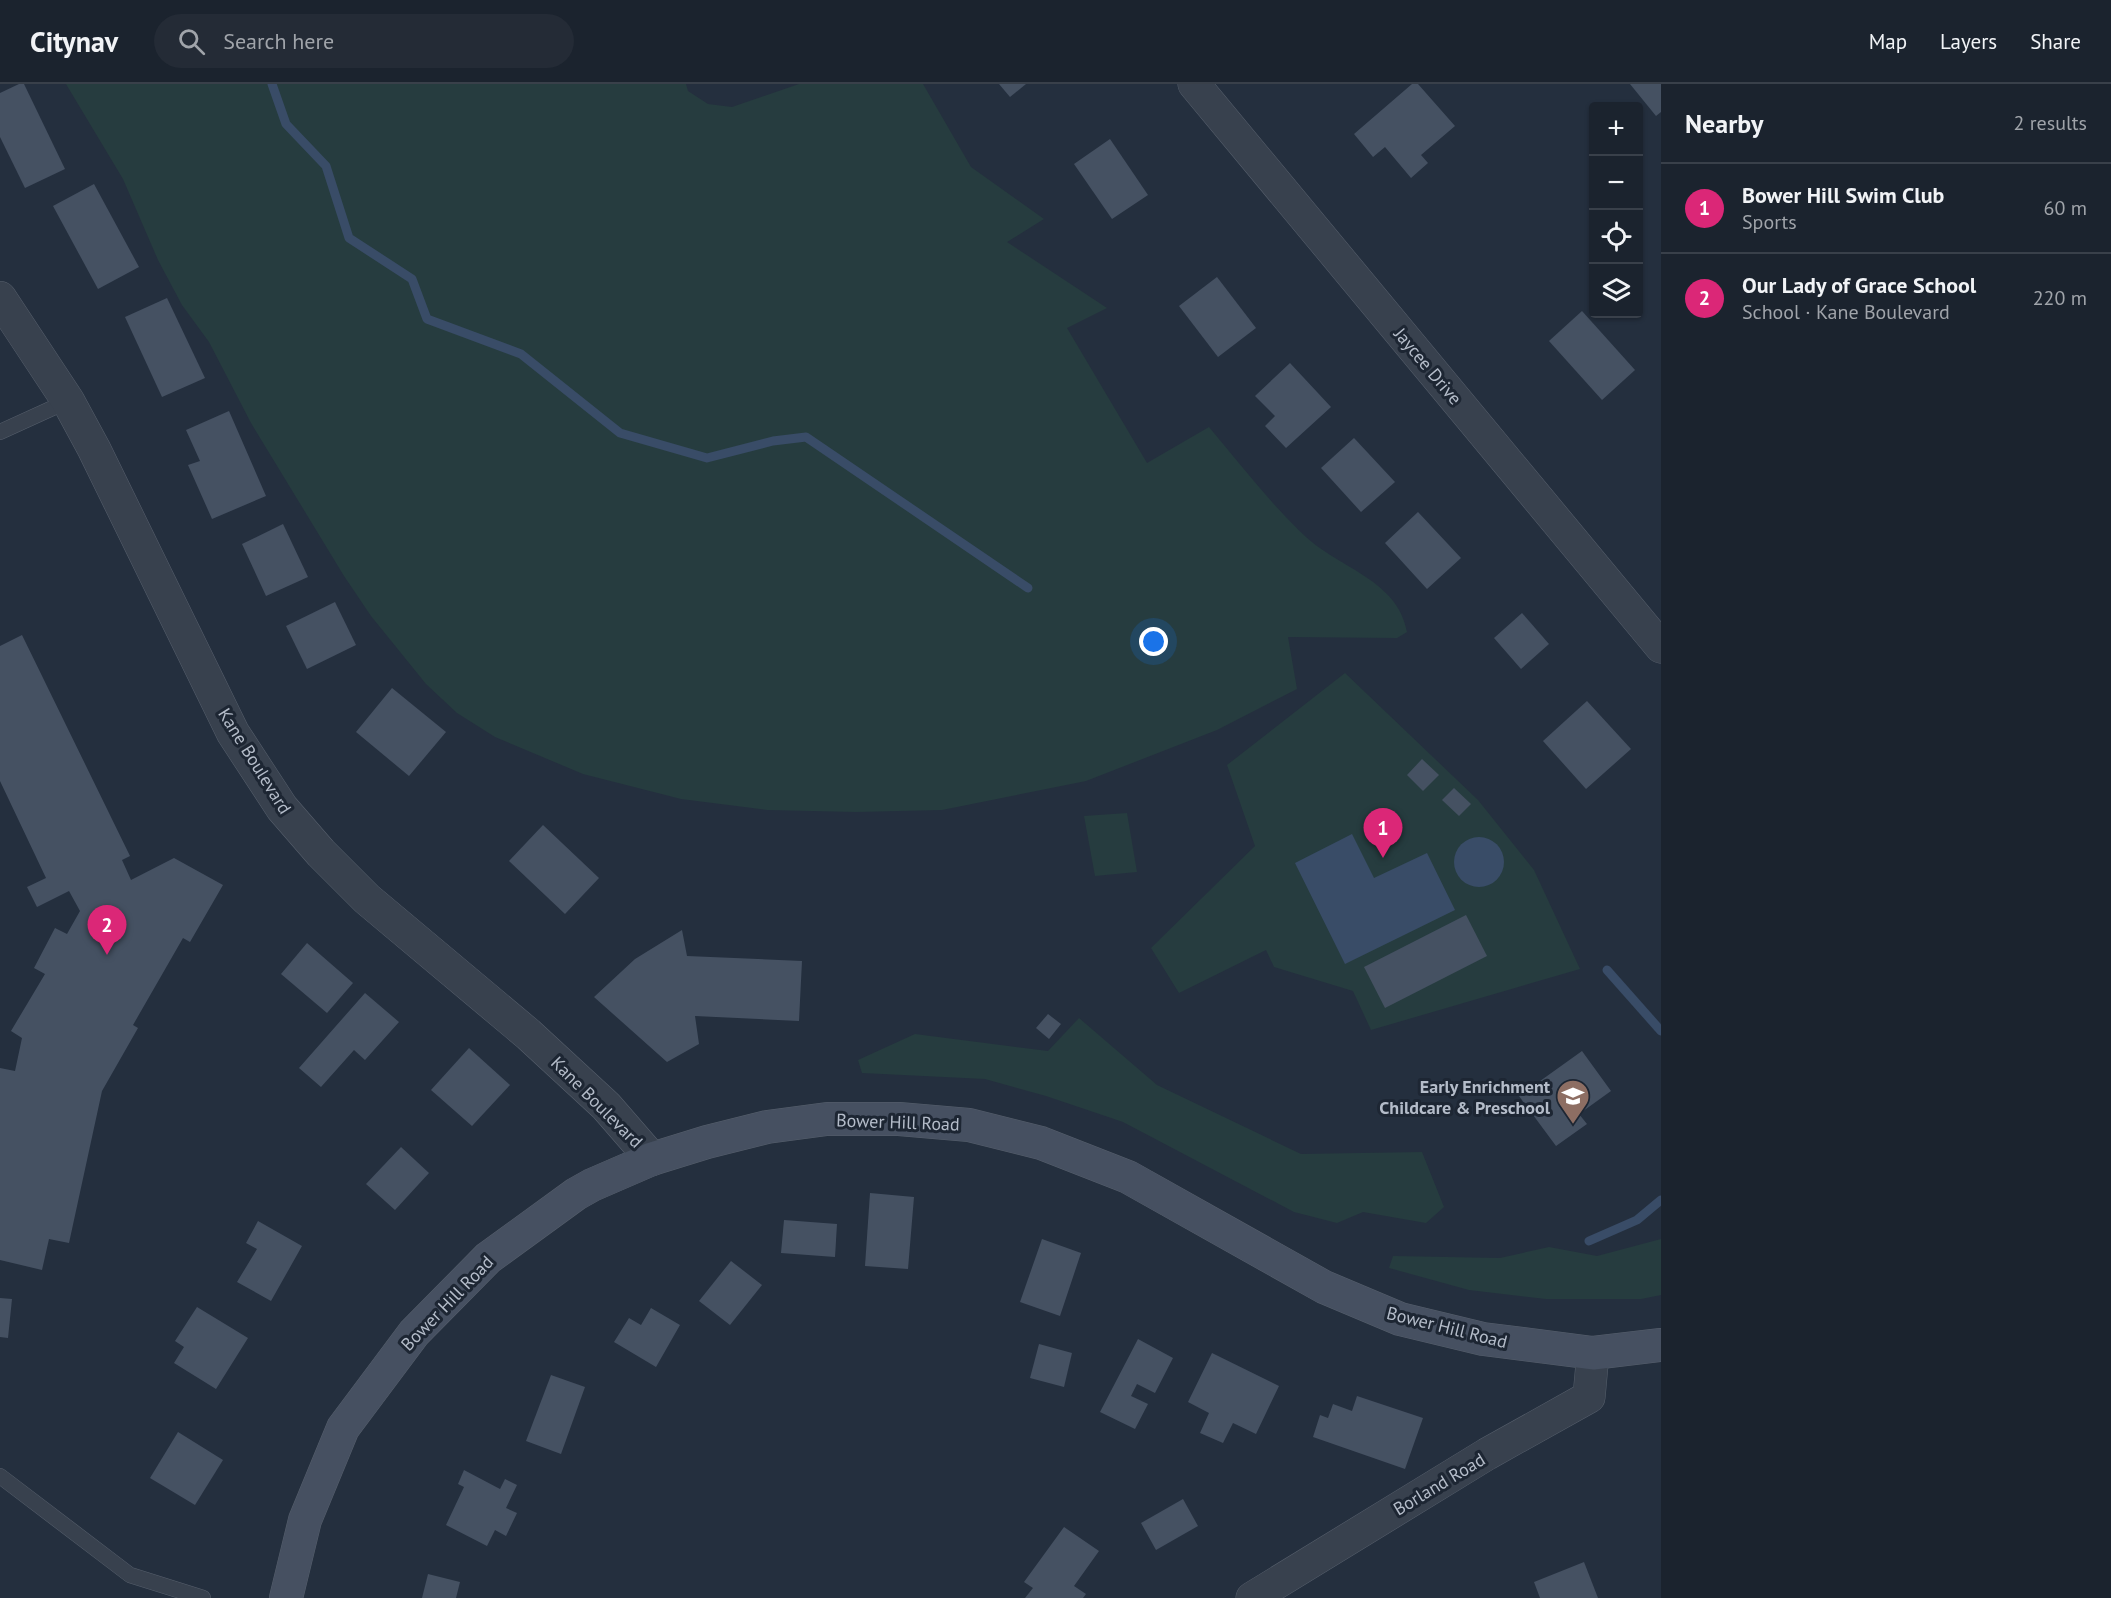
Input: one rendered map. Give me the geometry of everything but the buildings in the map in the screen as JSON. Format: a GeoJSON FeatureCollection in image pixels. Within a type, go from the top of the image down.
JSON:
{"type":"FeatureCollection","features":[{"type":"Feature","properties":{"kind":"main road","name":"Bower Hill Road"},"geometry":{"type":"LineString","coordinates":[[286,1598],[304,1520],[343,1428],[414,1333],[488,1258],[576,1194],[592,1185],[652,1159],[767,1127],[827,1119],[899,1119],[969,1125],[1041,1143],[1128,1177],[1324,1287],[1400,1319],[1483,1339],[1593,1353],[1661,1345]]}},
{"type":"Feature","properties":{"kind":"street","name":"Jaycee Drive"},"geometry":{"type":"LineString","coordinates":[[1194,84],[1661,647]]}},
{"type":"Feature","properties":{"kind":"street","name":"Kane Boulevard"},"geometry":{"type":"LineString","coordinates":[[0,298],[68,401],[94,449],[233,733],[282,808],[321,853],[367,899],[528,1034],[606,1106],[652,1159]]}},
{"type":"Feature","properties":{"kind":"street","name":"Borland Road"},"geometry":{"type":"LineString","coordinates":[[1252,1598],[1487,1454],[1590,1397],[1593,1353]]}},
{"type":"Feature","properties":{"kind":"lane"},"geometry":{"type":"LineString","coordinates":[[0,432],[68,401]]}},
{"type":"Feature","properties":{"kind":"lane"},"geometry":{"type":"LineString","coordinates":[[0,1476],[130,1575],[202,1598]]}},
{"type":"Feature","properties":{"kind":"green space"},"geometry":{"type":"Polygon","coordinates":[[[66,84],[686,84],[688,91],[708,104],[732,107],[799,84],[923,84],[971,167],[1044,219],[1007,242],[1107,308],[1067,328],[1147,463],[1209,427],[1268,497],[1306,537],[1319,548],[1380,587],[1401,614],[1407,632],[1397,638],[1288,637],[1297,689],[1217,730],[1086,781],[942,810],[856,812],[767,810],[681,799],[583,774],[495,737],[457,713],[426,684],[371,616],[344,576],[251,423],[209,342],[182,305],[158,260],[123,179],[66,84]]]}},
{"type":"Feature","properties":{"kind":"green space"},"geometry":{"type":"Polygon","coordinates":[[[1345,673],[1478,800],[1534,870],[1580,969],[1371,1030],[1353,991],[1274,967],[1266,950],[1179,993],[1151,948],[1255,846],[1227,765],[1345,673]]]}},
{"type":"Feature","properties":{"kind":"green space"},"geometry":{"type":"Polygon","coordinates":[[[1127,813],[1137,872],[1095,876],[1084,816],[1127,813]]]}},
{"type":"Feature","properties":{"kind":"green space"},"geometry":{"type":"Polygon","coordinates":[[[1079,1018],[1157,1085],[1301,1154],[1422,1152],[1444,1207],[1426,1223],[1363,1212],[1337,1223],[1294,1212],[1123,1122],[1046,1096],[985,1079],[862,1073],[858,1060],[915,1034],[1048,1051],[1079,1018]]]}},
{"type":"Feature","properties":{"kind":"green space"},"geometry":{"type":"Polygon","coordinates":[[[1661,1239],[1661,1295],[1641,1299],[1546,1299],[1469,1290],[1389,1268],[1393,1256],[1500,1258],[1549,1247],[1597,1256],[1661,1239]]]}},
{"type":"Feature","properties":{"kind":"water"},"geometry":{"type":"Polygon","coordinates":[[[1352,834],[1374,878],[1427,853],[1455,910],[1345,964],[1295,863],[1352,834]]]}},
{"type":"Feature","properties":{"kind":"water"},"geometry":{"type":"Polygon","coordinates":[[[1479,837],[1497,844],[1504,862],[1497,880],[1479,887],[1461,880],[1454,862],[1461,844],[1479,837]]]}},
{"type":"Feature","properties":{"kind":"waterway"},"geometry":{"type":"LineString","coordinates":[[272,84],[286,124],[326,166],[349,238],[412,279],[427,319],[521,354],[620,433],[707,458],[773,441],[806,437],[1028,588]]}},
{"type":"Feature","properties":{"kind":"waterway"},"geometry":{"type":"LineString","coordinates":[[1607,970],[1661,1031]]}},
{"type":"Feature","properties":{"kind":"waterway"},"geometry":{"type":"LineString","coordinates":[[1589,1241],[1637,1220],[1661,1200]]}},
{"type":"Feature","properties":{"kind":"place","name":"Bower Hill Swim Club"},"geometry":{"type":"Point","coordinates":[1383,858]}},
{"type":"Feature","properties":{"kind":"place","name":"Our Lady of Grace School"},"geometry":{"type":"Point","coordinates":[107,955]}},
{"type":"Feature","properties":{"kind":"place","name":"Early Enrichment Childcare & Preschool"},"geometry":{"type":"Point","coordinates":[1573,1125]}}]}
